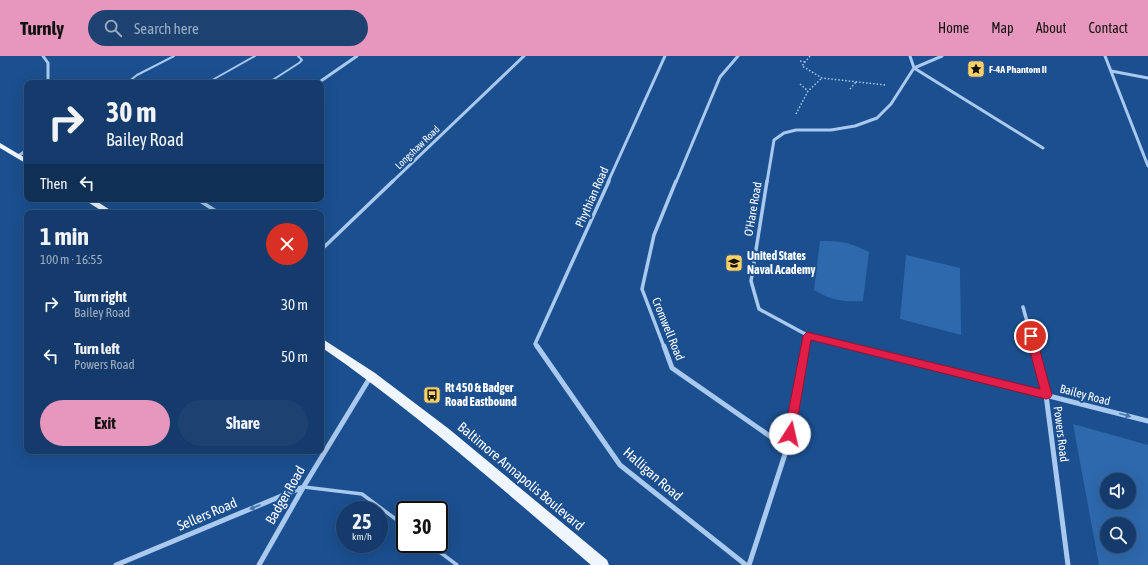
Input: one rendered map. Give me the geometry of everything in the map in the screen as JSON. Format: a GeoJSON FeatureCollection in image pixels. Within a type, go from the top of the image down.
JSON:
{"type":"FeatureCollection","features":[{"type":"Feature","properties":{"kind":"main road"},"geometry":{"type":"LineString","coordinates":[[0,145],[24,160]]}},
{"type":"Feature","properties":{"kind":"main road"},"geometry":{"type":"LineString","coordinates":[[92,202],[106,210]]}},
{"type":"Feature","properties":{"kind":"main road","name":"Baltimore Annapolis Boulevard"},"geometry":{"type":"LineString","coordinates":[[324,344],[371,376],[444,433],[602,565]]}},
{"type":"Feature","properties":{"kind":"street"},"geometry":{"type":"LineString","coordinates":[[43,56],[48,63],[48,80]]}},
{"type":"Feature","properties":{"kind":"street"},"geometry":{"type":"LineString","coordinates":[[322,80],[357,56]]}},
{"type":"Feature","properties":{"kind":"street","name":"Longshaw Road"},"geometry":{"type":"LineString","coordinates":[[324,247],[524,56]]}},
{"type":"Feature","properties":{"kind":"street","name":"Phythian Road"},"geometry":{"type":"LineString","coordinates":[[535,344],[665,56]]}},
{"type":"Feature","properties":{"kind":"street","name":"Cromwell Road"},"geometry":{"type":"LineString","coordinates":[[738,56],[720,77],[703,116],[654,235],[642,289],[672,368],[787,448]]}},
{"type":"Feature","properties":{"kind":"street"},"geometry":{"type":"LineString","coordinates":[[910,56],[914,68],[1043,148]]}},
{"type":"Feature","properties":{"kind":"street"},"geometry":{"type":"LineString","coordinates":[[914,68],[942,56]]}},
{"type":"Feature","properties":{"kind":"street"},"geometry":{"type":"LineString","coordinates":[[1105,56],[1148,166]]}},
{"type":"Feature","properties":{"kind":"street","name":"O'Hare Road"},"geometry":{"type":"LineString","coordinates":[[807,336],[759,310],[751,281],[774,140],[784,133],[796,130],[831,130],[854,126],[877,118],[891,104],[914,68]]}},
{"type":"Feature","properties":{"kind":"street"},"geometry":{"type":"LineString","coordinates":[[1111,72],[1148,78]]}},
{"type":"Feature","properties":{"kind":"street"},"geometry":{"type":"LineString","coordinates":[[18,156],[24,152]]}},
{"type":"Feature","properties":{"kind":"street"},"geometry":{"type":"LineString","coordinates":[[202,202],[214,210]]}},
{"type":"Feature","properties":{"kind":"street","name":"Powers Road"},"geometry":{"type":"LineString","coordinates":[[1023,307],[1046,395],[1068,565]]}},
{"type":"Feature","properties":{"kind":"street"},"geometry":{"type":"LineString","coordinates":[[749,565],[787,448],[807,336]]}},
{"type":"Feature","properties":{"kind":"street","name":"Bailey Road"},"geometry":{"type":"LineString","coordinates":[[807,336],[1046,395],[1148,422]]}},
{"type":"Feature","properties":{"kind":"street","name":"Halligan Road"},"geometry":{"type":"LineString","coordinates":[[535,344],[620,465],[746,565]]}},
{"type":"Feature","properties":{"kind":"street","name":"Badger Road"},"geometry":{"type":"LineString","coordinates":[[324,453],[371,376]]}},
{"type":"Feature","properties":{"kind":"street","name":"Badger Road"},"geometry":{"type":"LineString","coordinates":[[259,565],[323,454]]}},
{"type":"Feature","properties":{"kind":"street","name":"Sellers Road"},"geometry":{"type":"LineString","coordinates":[[119,565],[304,486]]}},
{"type":"Feature","properties":{"kind":"lane"},"geometry":{"type":"LineString","coordinates":[[131,80],[137,75],[174,56]]}},
{"type":"Feature","properties":{"kind":"lane"},"geometry":{"type":"LineString","coordinates":[[212,80],[254,56]]}},
{"type":"Feature","properties":{"kind":"lane"},"geometry":{"type":"LineString","coordinates":[[273,80],[299,63],[302,60],[298,56]]}},
{"type":"Feature","properties":{"kind":"lane"},"geometry":{"type":"LineString","coordinates":[[304,486],[362,494],[396,519]]}},
{"type":"Feature","properties":{"kind":"lane"},"geometry":{"type":"LineString","coordinates":[[441,553],[457,565]]}},
{"type":"Feature","properties":{"kind":"path"},"geometry":{"type":"LineString","coordinates":[[810,56],[802,66],[822,78],[890,86]]}},
{"type":"Feature","properties":{"kind":"path"},"geometry":{"type":"LineString","coordinates":[[800,61],[805,62]]}},
{"type":"Feature","properties":{"kind":"path"},"geometry":{"type":"LineString","coordinates":[[796,115],[808,91],[822,78]]}},
{"type":"Feature","properties":{"kind":"path"},"geometry":{"type":"LineString","coordinates":[[850,89],[857,81]]}},
{"type":"Feature","properties":{"kind":"path"},"geometry":{"type":"LineString","coordinates":[[800,84],[808,91]]}},
{"type":"Feature","properties":{"kind":"shaded area"},"geometry":{"type":"Polygon","coordinates":[[[820,241],[845,243],[869,252],[863,301],[838,300],[814,290],[820,241]]]}},
{"type":"Feature","properties":{"kind":"shaded area"},"geometry":{"type":"Polygon","coordinates":[[[906,255],[960,268],[961,335],[900,319],[906,255]]]}},
{"type":"Feature","properties":{"kind":"shaded area"},"geometry":{"type":"Polygon","coordinates":[[[1073,424],[1148,445],[1148,565],[1099,565],[1073,424]]]}},
{"type":"Feature","properties":{"kind":"place","name":"F-4A Phantom II"},"geometry":{"type":"Point","coordinates":[976,69]}},
{"type":"Feature","properties":{"kind":"place","name":"United States Naval Academy"},"geometry":{"type":"Point","coordinates":[734,263]}},
{"type":"Feature","properties":{"kind":"place","name":"Rt 450 & Badger Road Eastbound"},"geometry":{"type":"Point","coordinates":[432,395]}},
{"type":"Feature","properties":{"kind":"route"},"geometry":{"type":"LineString","coordinates":[[790,434],[807,336],[1046,395],[1031,336]]}}]}
